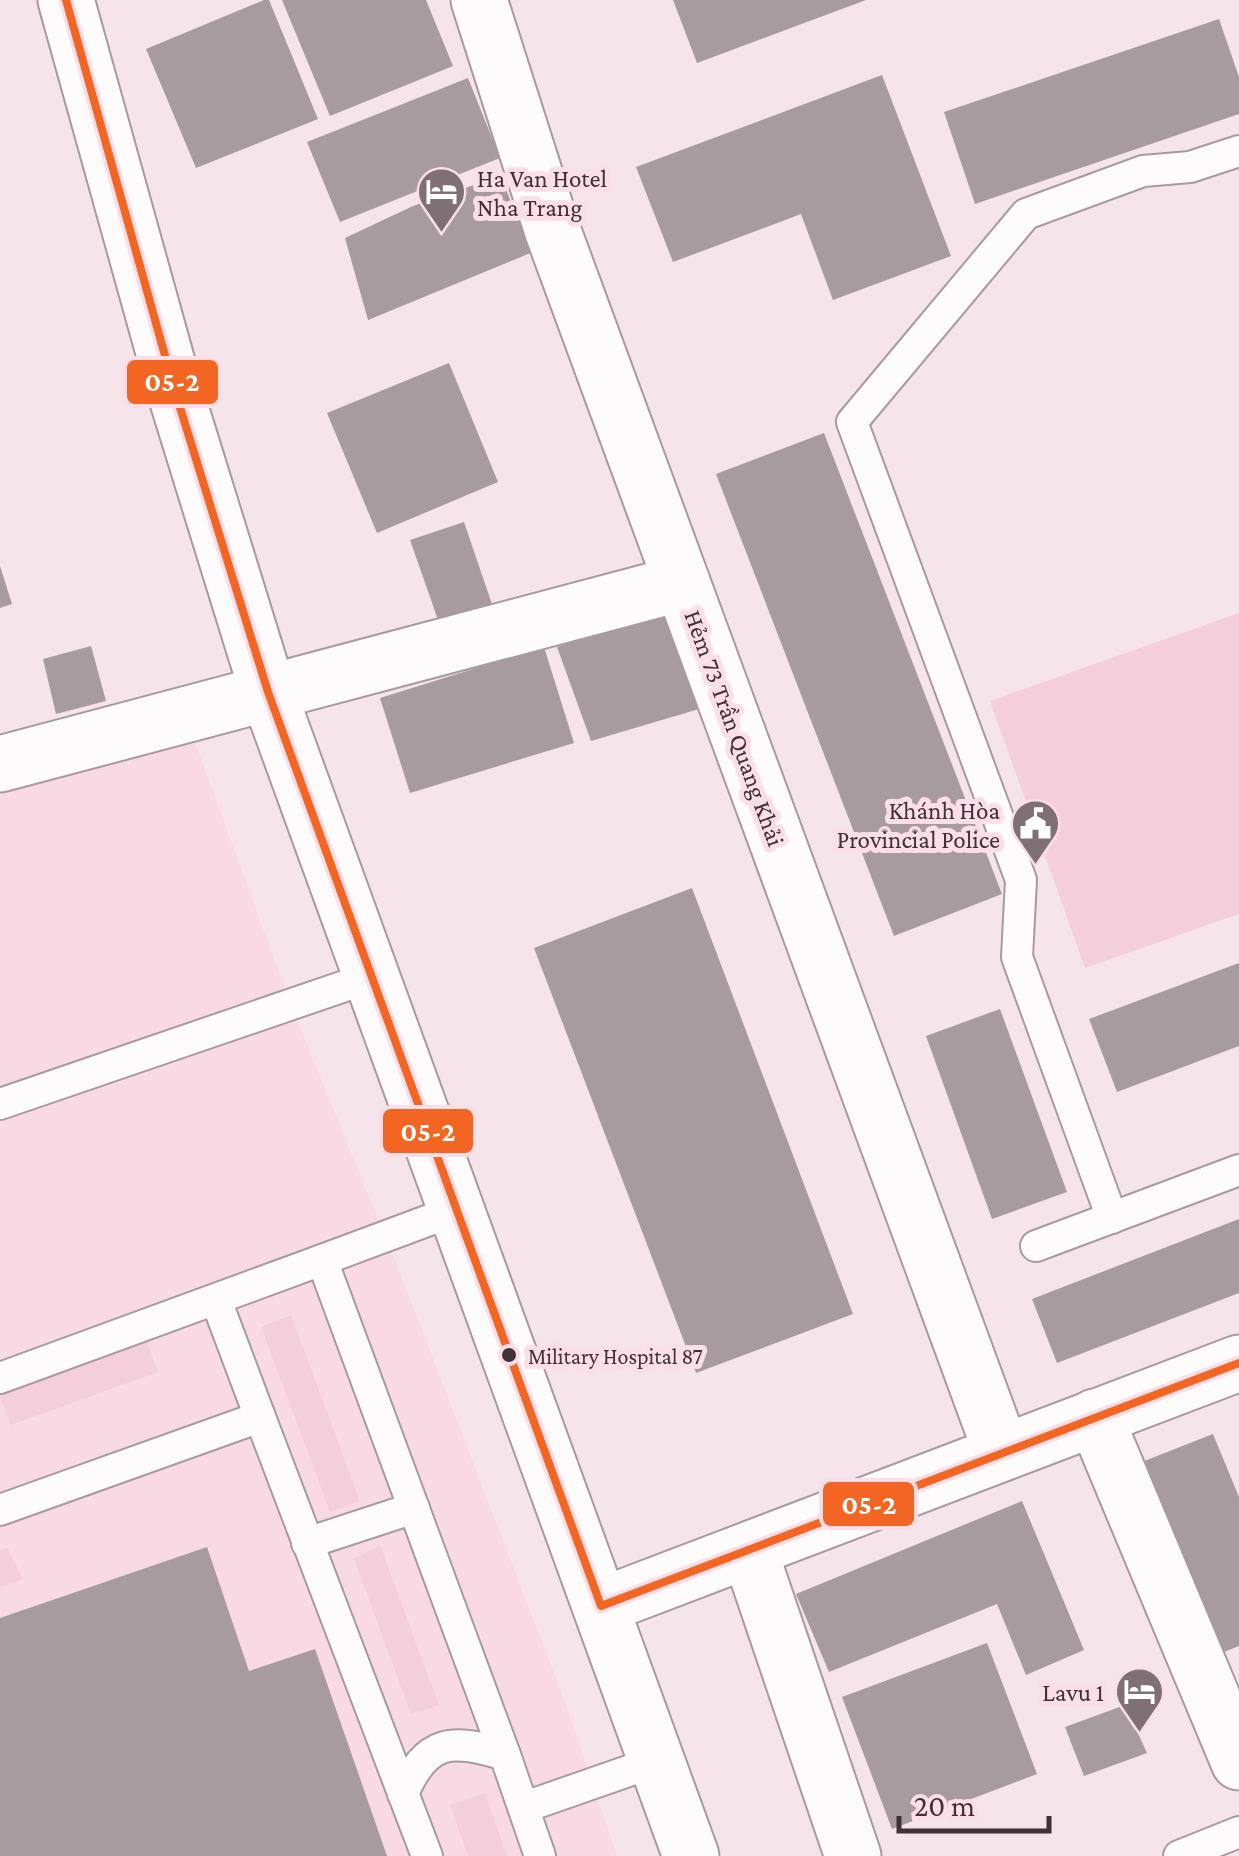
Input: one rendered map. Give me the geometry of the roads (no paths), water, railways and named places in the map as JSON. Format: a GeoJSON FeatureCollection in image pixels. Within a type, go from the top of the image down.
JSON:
{"type":"FeatureCollection","features":[{"type":"Feature","properties":{"kind":"street"},"geometry":{"type":"LineString","coordinates":[[66,0],[174,388],[268,692],[691,1856]]}},
{"type":"Feature","properties":{"kind":"street","name":"Hẻm 73 Trần Quang Khải"},"geometry":{"type":"LineString","coordinates":[[479,0],[552,229],[1002,1453]]}},
{"type":"Feature","properties":{"kind":"street"},"geometry":{"type":"LineString","coordinates":[[0,764],[682,582]]}},
{"type":"Feature","properties":{"kind":"street"},"geometry":{"type":"LineString","coordinates":[[601,1606],[1239,1362]]}},
{"type":"Feature","properties":{"kind":"street"},"geometry":{"type":"LineString","coordinates":[[1095,1418],[1239,1762]]}},
{"type":"Feature","properties":{"kind":"street"},"geometry":{"type":"LineString","coordinates":[[750,1550],[853,1856]]}},
{"type":"Feature","properties":{"kind":"lane"},"geometry":{"type":"LineString","coordinates":[[1112,1218],[1017,957],[1021,880],[852,422],[1026,214],[1142,171],[1190,168],[1239,150]]}},
{"type":"Feature","properties":{"kind":"lane"},"geometry":{"type":"LineString","coordinates":[[0,1104],[374,976]]}},
{"type":"Feature","properties":{"kind":"lane"},"geometry":{"type":"LineString","coordinates":[[1036,1246],[1239,1170]]}},
{"type":"Feature","properties":{"kind":"lane"},"geometry":{"type":"LineString","coordinates":[[0,1378],[458,1209]]}},
{"type":"Feature","properties":{"kind":"lane"},"geometry":{"type":"LineString","coordinates":[[322,1260],[540,1856]]}},
{"type":"Feature","properties":{"kind":"lane"},"geometry":{"type":"LineString","coordinates":[[216,1300],[427,1856]]}},
{"type":"Feature","properties":{"kind":"lane"},"geometry":{"type":"LineString","coordinates":[[0,1510],[260,1417]]}},
{"type":"Feature","properties":{"kind":"lane"},"geometry":{"type":"LineString","coordinates":[[307,1543],[414,1508]]}},
{"type":"Feature","properties":{"kind":"lane"},"geometry":{"type":"LineString","coordinates":[[403,1794],[415,1765],[441,1746],[474,1745],[505,1756]]}},
{"type":"Feature","properties":{"kind":"lane"},"geometry":{"type":"LineString","coordinates":[[525,1807],[657,1761]]}},
{"type":"Feature","properties":{"kind":"lane"},"geometry":{"type":"LineString","coordinates":[[1179,1856],[1239,1832]]}},
{"type":"Feature","properties":{"kind":"place","name":"Ha Van Hotel Nha Trang"},"geometry":{"type":"Point","coordinates":[442,234]}},
{"type":"Feature","properties":{"kind":"place","name":"Khánh Hòa Provincial Police"},"geometry":{"type":"Point","coordinates":[1035,866]}},
{"type":"Feature","properties":{"kind":"place","name":"Military Hospital 87"},"geometry":{"type":"Point","coordinates":[509,1355]}},
{"type":"Feature","properties":{"kind":"place","name":"Lavu 1"},"geometry":{"type":"Point","coordinates":[1139,1734]}}]}
